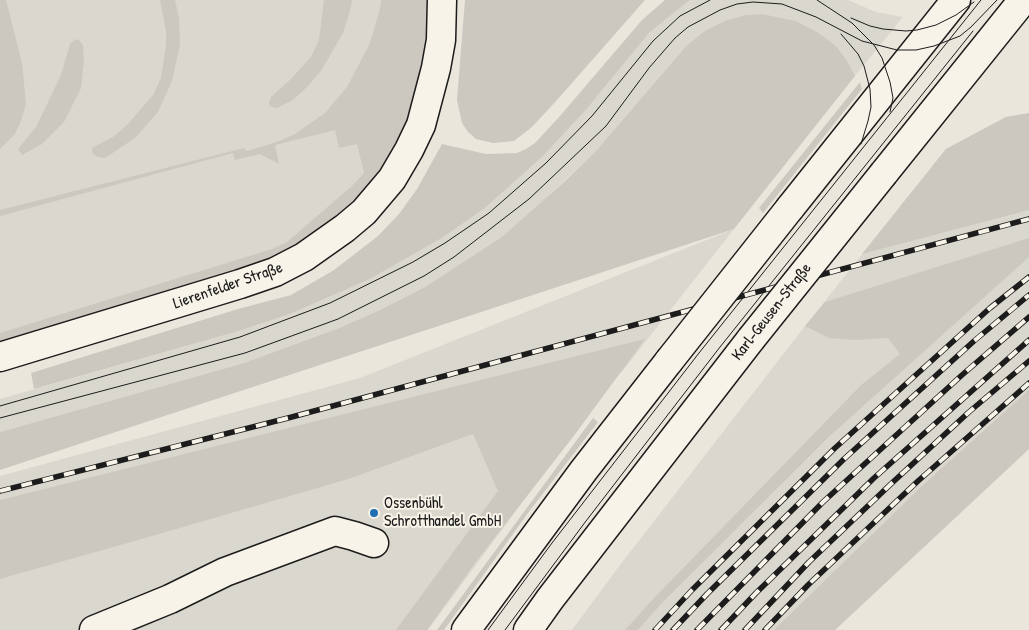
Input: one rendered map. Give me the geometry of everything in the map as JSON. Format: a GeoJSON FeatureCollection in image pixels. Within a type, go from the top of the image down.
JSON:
{"type":"FeatureCollection","features":[{"type":"Feature","properties":{"kind":"main road","name":"Lierenfelder Straße"},"geometry":{"type":"LineString","coordinates":[[0,357],[275,272],[304,257],[345,228],[364,212],[392,179],[421,125],[436,68],[441,40],[442,0]]}},
{"type":"Feature","properties":{"kind":"main road"},"geometry":{"type":"LineString","coordinates":[[466,630],[584,470],[669,360],[956,0]]}},
{"type":"Feature","properties":{"kind":"main road","name":"Karl-Geusen-Straße"},"geometry":{"type":"LineString","coordinates":[[528,630],[751,339],[1024,0]]}},
{"type":"Feature","properties":{"kind":"main road"},"geometry":{"type":"LineString","coordinates":[[94,630],[170,599],[224,572],[334,531],[374,543]]}},
{"type":"Feature","properties":{"kind":"shaded area"},"geometry":{"type":"Polygon","coordinates":[[[0,0],[434,0],[396,153],[299,254],[0,349],[0,0]]]}},
{"type":"Feature","properties":{"kind":"shaded area"},"geometry":{"type":"Polygon","coordinates":[[[0,0],[6,0],[22,63],[26,104],[15,134],[0,149],[0,0]]]}},
{"type":"Feature","properties":{"kind":"shaded area"},"geometry":{"type":"Polygon","coordinates":[[[160,0],[175,0],[179,18],[180,45],[172,81],[158,112],[135,138],[104,158],[98,157],[93,154],[92,148],[113,137],[128,124],[153,95],[161,78],[166,46],[166,31],[160,0]]]}},
{"type":"Feature","properties":{"kind":"shaded area"},"geometry":{"type":"Polygon","coordinates":[[[324,0],[352,0],[343,33],[321,71],[307,87],[293,100],[277,108],[272,107],[269,104],[271,97],[311,57],[319,40],[324,0]]]}},
{"type":"Feature","properties":{"kind":"shaded area"},"geometry":{"type":"Polygon","coordinates":[[[381,0],[432,0],[428,62],[408,126],[374,184],[347,212],[298,250],[263,265],[0,345],[0,333],[272,249],[287,242],[352,186],[364,173],[357,144],[339,148],[335,130],[275,145],[279,164],[260,154],[235,160],[233,153],[0,216],[0,210],[244,148],[247,151],[277,142],[295,134],[325,113],[347,87],[370,43],[381,0]]]}},
{"type":"Feature","properties":{"kind":"shaded area"},"geometry":{"type":"Polygon","coordinates":[[[465,0],[645,0],[532,127],[514,141],[493,143],[476,139],[468,132],[462,123],[457,100],[465,0]]]}},
{"type":"Feature","properties":{"kind":"shaded area"},"geometry":{"type":"Polygon","coordinates":[[[665,0],[690,0],[650,32],[585,111],[542,157],[485,208],[442,238],[370,279],[290,314],[239,331],[34,389],[31,373],[238,309],[291,295],[334,270],[378,236],[399,214],[417,189],[442,144],[486,154],[517,153],[526,149],[535,143],[560,116],[642,20],[665,0]]]}},
{"type":"Feature","properties":{"kind":"shaded area"},"geometry":{"type":"Polygon","coordinates":[[[690,0],[848,0],[876,12],[903,17],[855,76],[837,47],[819,33],[796,21],[763,14],[746,15],[727,20],[706,30],[687,45],[595,152],[533,210],[503,236],[425,287],[339,328],[244,363],[0,432],[0,399],[239,331],[290,314],[370,279],[442,238],[485,208],[542,157],[585,111],[650,32],[690,0]]]}},
{"type":"Feature","properties":{"kind":"shaded area"},"geometry":{"type":"Polygon","coordinates":[[[763,14],[796,21],[819,33],[837,47],[855,76],[734,229],[0,470],[0,432],[244,363],[339,328],[425,287],[503,236],[565,181],[595,152],[687,45],[706,30],[727,20],[746,15],[763,14]]]}},
{"type":"Feature","properties":{"kind":"shaded area"},"geometry":{"type":"Polygon","coordinates":[[[78,39],[83,45],[84,60],[81,88],[64,122],[42,144],[22,155],[18,149],[36,127],[61,75],[70,44],[78,39]]]}},
{"type":"Feature","properties":{"kind":"shaded area"},"geometry":{"type":"Polygon","coordinates":[[[860,82],[862,89],[763,213],[759,208],[860,82]]]}},
{"type":"Feature","properties":{"kind":"shaded area"},"geometry":{"type":"Polygon","coordinates":[[[1029,113],[1029,449],[835,630],[638,630],[664,601],[831,435],[908,364],[860,386],[625,630],[572,630],[805,326],[946,149],[1006,117],[1029,113]]]}},
{"type":"Feature","properties":{"kind":"shaded area"},"geometry":{"type":"Polygon","coordinates":[[[1029,113],[1029,210],[862,254],[946,149],[1006,117],[1029,113]]]}},
{"type":"Feature","properties":{"kind":"shaded area"},"geometry":{"type":"Polygon","coordinates":[[[734,229],[621,373],[0,535],[0,476],[360,378],[734,229]]]}},
{"type":"Feature","properties":{"kind":"shaded area"},"geometry":{"type":"Polygon","coordinates":[[[1029,238],[1029,257],[831,435],[664,601],[638,630],[625,630],[860,386],[900,354],[888,338],[855,340],[829,338],[805,326],[825,302],[1029,238]]]}},
{"type":"Feature","properties":{"kind":"shaded area"},"geometry":{"type":"Polygon","coordinates":[[[645,339],[576,433],[475,563],[427,630],[396,630],[498,491],[473,434],[349,479],[0,579],[0,500],[645,339]]]}},
{"type":"Feature","properties":{"kind":"shaded area"},"geometry":{"type":"Polygon","coordinates":[[[1029,390],[1029,449],[835,630],[774,630],[922,486],[1029,390]]]}},
{"type":"Feature","properties":{"kind":"shaded area"},"geometry":{"type":"Polygon","coordinates":[[[593,418],[598,422],[528,513],[444,630],[437,630],[593,418]]]}},
{"type":"Feature","properties":{"kind":"shaded area","name":"Ossenbühl Schrotthandel GmbH"},"geometry":{"type":"Polygon","coordinates":[[[473,434],[538,481],[428,630],[0,630],[0,579],[349,479],[473,434]]]}},
{"type":"Feature","properties":{"kind":"tram line"},"geometry":{"type":"LineString","coordinates":[[0,406],[240,337],[330,303],[413,262],[489,213],[546,163],[592,116],[653,41],[680,16],[710,0]]}},
{"type":"Feature","properties":{"kind":"tram line"},"geometry":{"type":"LineString","coordinates":[[817,0],[852,23],[874,45],[882,58],[890,82],[893,98],[890,112]]}},
{"type":"Feature","properties":{"kind":"tram line"},"geometry":{"type":"LineString","coordinates":[[488,630],[552,543],[699,353],[981,0]]}},
{"type":"Feature","properties":{"kind":"tram line"},"geometry":{"type":"LineString","coordinates":[[0,418],[245,353],[338,319],[424,276],[454,257],[529,199],[606,126],[649,68],[675,38],[688,27],[720,10],[737,4],[753,2],[782,4],[816,17],[862,41],[897,50],[916,50],[934,46],[960,36],[997,0]]}},
{"type":"Feature","properties":{"kind":"tram line"},"geometry":{"type":"LineString","coordinates":[[851,18],[883,29],[917,30],[936,25],[956,15],[974,2]]}},
{"type":"Feature","properties":{"kind":"tram line"},"geometry":{"type":"LineString","coordinates":[[505,630],[720,347],[973,31]]}},
{"type":"Feature","properties":{"kind":"tram line"},"geometry":{"type":"LineString","coordinates":[[841,34],[858,54],[864,66],[870,89],[871,107],[861,144]]}},
{"type":"Feature","properties":{"kind":"railway"},"geometry":{"type":"LineString","coordinates":[[0,491],[288,418],[1029,219]]}},
{"type":"Feature","properties":{"kind":"railway"},"geometry":{"type":"LineString","coordinates":[[655,630],[692,590],[835,448],[990,308],[1029,277]]}},
{"type":"Feature","properties":{"kind":"railway"},"geometry":{"type":"LineString","coordinates":[[673,630],[844,459],[974,341],[1029,295]]}},
{"type":"Feature","properties":{"kind":"railway"},"geometry":{"type":"LineString","coordinates":[[697,630],[823,502],[962,375],[1029,317]]}},
{"type":"Feature","properties":{"kind":"railway"},"geometry":{"type":"LineString","coordinates":[[721,630],[756,593],[874,478],[1029,340]]}},
{"type":"Feature","properties":{"kind":"railway"},"geometry":{"type":"LineString","coordinates":[[745,630],[809,562],[893,482],[969,412],[1029,361]]}},
{"type":"Feature","properties":{"kind":"railway"},"geometry":{"type":"LineString","coordinates":[[765,630],[808,585],[918,481],[1029,383]]}},
{"type":"Feature","properties":{"kind":"place","name":"Ossenbühl Schrotthandel GmbH"},"geometry":{"type":"Point","coordinates":[374,513]}}]}
